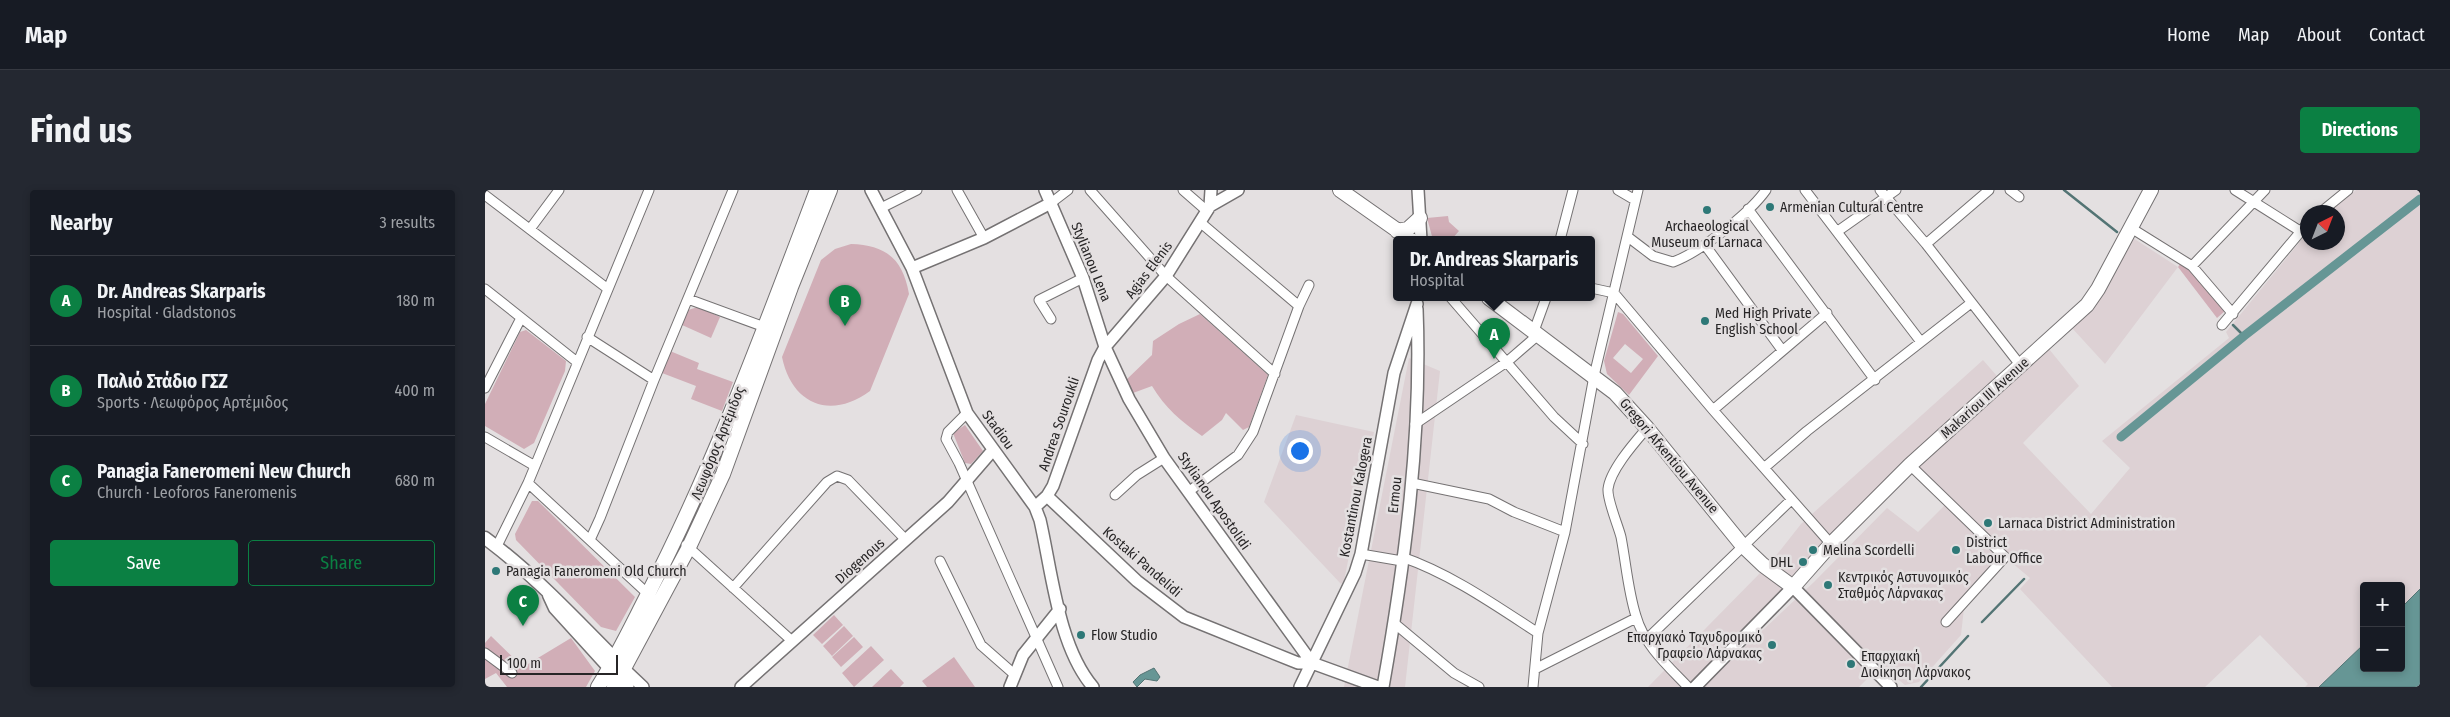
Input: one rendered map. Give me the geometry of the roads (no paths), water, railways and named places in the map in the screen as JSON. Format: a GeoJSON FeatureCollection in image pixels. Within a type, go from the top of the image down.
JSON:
{"type":"FeatureCollection","features":[{"type":"Feature","properties":{"kind":"main road","name":"Λεωφόρος Αρτέμιδος"},"geometry":{"type":"LineString","coordinates":[[598,687],[618,675],[689,547],[723,474],[755,391],[769,329],[817,190]]}},
{"type":"Feature","properties":{"kind":"main road","name":"Λεωφόρος Αρτέμιδος"},"geometry":{"type":"LineString","coordinates":[[618,675],[648,594],[677,538],[710,466],[830,190]]}},
{"type":"Feature","properties":{"kind":"main road"},"geometry":{"type":"LineString","coordinates":[[1340,190],[1405,236]]}},
{"type":"Feature","properties":{"kind":"main road","name":"Makariou III Avenue"},"geometry":{"type":"LineString","coordinates":[[1793,587],[1831,544],[1910,465],[2087,306],[2099,289],[2151,190]]}},
{"type":"Feature","properties":{"kind":"main road"},"geometry":{"type":"LineString","coordinates":[[1397,231],[1407,229],[1420,218]]}},
{"type":"Feature","properties":{"kind":"main road","name":"Gregori Afxentiou Avenue"},"geometry":{"type":"LineString","coordinates":[[1493,301],[1615,393],[1647,428],[1743,545],[1763,565],[1793,587]]}},
{"type":"Feature","properties":{"kind":"main road"},"geometry":{"type":"LineString","coordinates":[[485,538],[497,546],[549,595],[555,608],[618,675]]}},
{"type":"Feature","properties":{"kind":"street"},"geometry":{"type":"LineString","coordinates":[[530,229],[559,190]]}},
{"type":"Feature","properties":{"kind":"street"},"geometry":{"type":"LineString","coordinates":[[497,546],[528,483],[649,190]]}},
{"type":"Feature","properties":{"kind":"street"},"geometry":{"type":"LineString","coordinates":[[589,540],[600,518],[654,380],[733,190]]}},
{"type":"Feature","properties":{"kind":"street","name":"Stadiou"},"geometry":{"type":"LineString","coordinates":[[871,190],[911,268],[967,413],[1035,507],[1040,520],[1063,627],[1080,672],[1093,687]]}},
{"type":"Feature","properties":{"kind":"street"},"geometry":{"type":"LineString","coordinates":[[881,208],[917,190]]}},
{"type":"Feature","properties":{"kind":"street"},"geometry":{"type":"LineString","coordinates":[[957,190],[984,238]]}},
{"type":"Feature","properties":{"kind":"street","name":"Stylianou Lena"},"geometry":{"type":"LineString","coordinates":[[1045,190],[1083,278],[1105,347]]}},
{"type":"Feature","properties":{"kind":"street"},"geometry":{"type":"LineString","coordinates":[[911,268],[984,238],[1051,203],[1068,190]]}},
{"type":"Feature","properties":{"kind":"street"},"geometry":{"type":"LineString","coordinates":[[1090,190],[1166,276],[1275,374]]}},
{"type":"Feature","properties":{"kind":"street"},"geometry":{"type":"LineString","coordinates":[[1183,190],[1209,209],[1237,190]]}},
{"type":"Feature","properties":{"kind":"street","name":"Agias Elenis"},"geometry":{"type":"LineString","coordinates":[[1105,347],[1166,276],[1209,209],[1211,190]]}},
{"type":"Feature","properties":{"kind":"street"},"geometry":{"type":"LineString","coordinates":[[1417,190],[1421,236]]}},
{"type":"Feature","properties":{"kind":"street"},"geometry":{"type":"LineString","coordinates":[[1561,236],[1573,190]]}},
{"type":"Feature","properties":{"kind":"street"},"geometry":{"type":"LineString","coordinates":[[1618,190],[1635,200]]}},
{"type":"Feature","properties":{"kind":"street"},"geometry":{"type":"LineString","coordinates":[[1533,687],[1538,633],[1565,532],[1583,444],[1594,376],[1638,190]]}},
{"type":"Feature","properties":{"kind":"street"},"geometry":{"type":"LineString","coordinates":[[1628,237],[1653,256],[1663,261],[1673,262],[1705,245],[1749,209],[1766,190]]}},
{"type":"Feature","properties":{"kind":"street"},"geometry":{"type":"LineString","coordinates":[[1805,190],[1921,342]]}},
{"type":"Feature","properties":{"kind":"street"},"geometry":{"type":"LineString","coordinates":[[1838,231],[1883,193],[1896,190]]}},
{"type":"Feature","properties":{"kind":"street"},"geometry":{"type":"LineString","coordinates":[[1926,244],[1989,190]]}},
{"type":"Feature","properties":{"kind":"street"},"geometry":{"type":"LineString","coordinates":[[2010,190],[2019,197]]}},
{"type":"Feature","properties":{"kind":"street"},"geometry":{"type":"LineString","coordinates":[[2222,326],[2300,231],[2235,190]]}},
{"type":"Feature","properties":{"kind":"street"},"geometry":{"type":"LineString","coordinates":[[2192,266],[2265,190]]}},
{"type":"Feature","properties":{"kind":"street"},"geometry":{"type":"LineString","coordinates":[[2330,205],[2348,190]]}},
{"type":"Feature","properties":{"kind":"street"},"geometry":{"type":"LineString","coordinates":[[1883,193],[1926,244],[2021,366]]}},
{"type":"Feature","properties":{"kind":"street"},"geometry":{"type":"LineString","coordinates":[[485,195],[608,289]]}},
{"type":"Feature","properties":{"kind":"street"},"geometry":{"type":"LineString","coordinates":[[1749,209],[1875,380]]}},
{"type":"Feature","properties":{"kind":"street"},"geometry":{"type":"LineString","coordinates":[[1201,223],[1299,306]]}},
{"type":"Feature","properties":{"kind":"street"},"geometry":{"type":"LineString","coordinates":[[2131,228],[2192,266],[2233,314]]}},
{"type":"Feature","properties":{"kind":"street"},"geometry":{"type":"LineString","coordinates":[[1705,245],[1782,350]]}},
{"type":"Feature","properties":{"kind":"street"},"geometry":{"type":"LineString","coordinates":[[1051,319],[1039,300],[1083,278]]}},
{"type":"Feature","properties":{"kind":"street"},"geometry":{"type":"LineString","coordinates":[[1188,492],[1238,455],[1253,432],[1299,306],[1309,285]]}},
{"type":"Feature","properties":{"kind":"street"},"geometry":{"type":"LineString","coordinates":[[1595,289],[1614,293],[1713,410],[1831,544]]}},
{"type":"Feature","properties":{"kind":"street"},"geometry":{"type":"LineString","coordinates":[[485,290],[577,362]]}},
{"type":"Feature","properties":{"kind":"street"},"geometry":{"type":"LineString","coordinates":[[688,299],[769,329]]}},
{"type":"Feature","properties":{"kind":"street","name":"Kostantinou Kalogera"},"geometry":{"type":"LineString","coordinates":[[1299,687],[1355,573],[1361,554],[1394,373],[1417,301]]}},
{"type":"Feature","properties":{"kind":"street","name":"Ermou"},"geometry":{"type":"LineString","coordinates":[[1383,687],[1394,623],[1412,483],[1418,335],[1417,301]]}},
{"type":"Feature","properties":{"kind":"street"},"geometry":{"type":"LineString","coordinates":[[1454,301],[1508,361],[1554,417],[1583,444]]}},
{"type":"Feature","properties":{"kind":"street"},"geometry":{"type":"LineString","coordinates":[[1415,424],[1508,361],[1536,333],[1545,301]]}},
{"type":"Feature","properties":{"kind":"street"},"geometry":{"type":"LineString","coordinates":[[1764,468],[1807,431],[1875,380],[1971,303]]}},
{"type":"Feature","properties":{"kind":"street"},"geometry":{"type":"LineString","coordinates":[[1713,410],[1827,313]]}},
{"type":"Feature","properties":{"kind":"street"},"geometry":{"type":"LineString","coordinates":[[485,388],[521,318]]}},
{"type":"Feature","properties":{"kind":"street"},"geometry":{"type":"LineString","coordinates":[[1406,334],[1418,335]]}},
{"type":"Feature","properties":{"kind":"street"},"geometry":{"type":"LineString","coordinates":[[587,337],[654,380]]}},
{"type":"Feature","properties":{"kind":"street","name":"Stylianou Apostolidi"},"geometry":{"type":"LineString","coordinates":[[1105,347],[1129,399],[1164,458],[1312,663]]}},
{"type":"Feature","properties":{"kind":"street","name":"Andrea Souroukli"},"geometry":{"type":"LineString","coordinates":[[1035,507],[1047,496],[1053,486],[1098,360],[1105,347]]}},
{"type":"Feature","properties":{"kind":"street"},"geometry":{"type":"LineString","coordinates":[[967,413],[945,436],[1058,687]]}},
{"type":"Feature","properties":{"kind":"street"},"geometry":{"type":"LineString","coordinates":[[1647,428],[1629,450],[1611,479],[1608,490],[1620,535],[1636,618],[1646,640],[1659,657],[1688,687]]}},
{"type":"Feature","properties":{"kind":"street"},"geometry":{"type":"LineString","coordinates":[[485,438],[535,466]]}},
{"type":"Feature","properties":{"kind":"street","name":"Diogenous"},"geometry":{"type":"LineString","coordinates":[[741,687],[791,640],[870,573],[905,539],[948,502],[993,450]]}},
{"type":"Feature","properties":{"kind":"street"},"geometry":{"type":"LineString","coordinates":[[1115,495],[1137,475],[1164,458]]}},
{"type":"Feature","properties":{"kind":"street"},"geometry":{"type":"LineString","coordinates":[[1910,465],[2005,557],[1946,622]]}},
{"type":"Feature","properties":{"kind":"street"},"geometry":{"type":"LineString","coordinates":[[733,588],[827,482],[837,476],[848,480],[905,539]]}},
{"type":"Feature","properties":{"kind":"street"},"geometry":{"type":"LineString","coordinates":[[528,483],[648,594]]}},
{"type":"Feature","properties":{"kind":"street"},"geometry":{"type":"LineString","coordinates":[[1412,483],[1489,499],[1514,512],[1565,532]]}},
{"type":"Feature","properties":{"kind":"street","name":"Kostaki Pandelidi"},"geometry":{"type":"LineString","coordinates":[[1047,496],[1137,581],[1184,617],[1298,663],[1312,663],[1378,687]]}},
{"type":"Feature","properties":{"kind":"street"},"geometry":{"type":"LineString","coordinates":[[1646,640],[1791,500]]}},
{"type":"Feature","properties":{"kind":"street"},"geometry":{"type":"LineString","coordinates":[[677,538],[791,640]]}},
{"type":"Feature","properties":{"kind":"street"},"geometry":{"type":"LineString","coordinates":[[1361,554],[1417,562],[1472,590],[1538,633]]}},
{"type":"Feature","properties":{"kind":"street"},"geometry":{"type":"LineString","coordinates":[[940,561],[981,645],[1014,674]]}},
{"type":"Feature","properties":{"kind":"street"},"geometry":{"type":"LineString","coordinates":[[1695,687],[1793,587],[1891,687]]}},
{"type":"Feature","properties":{"kind":"street"},"geometry":{"type":"LineString","coordinates":[[1010,687],[1023,655],[1060,609]]}},
{"type":"Feature","properties":{"kind":"street"},"geometry":{"type":"LineString","coordinates":[[1535,670],[1636,618]]}},
{"type":"Feature","properties":{"kind":"street"},"geometry":{"type":"LineString","coordinates":[[1394,623],[1454,673],[1479,687]]}},
{"type":"Feature","properties":{"kind":"street"},"geometry":{"type":"LineString","coordinates":[[485,653],[512,673]]}},
{"type":"Feature","properties":{"kind":"street"},"geometry":{"type":"LineString","coordinates":[[1080,672],[1083,687]]}},
{"type":"Feature","properties":{"kind":"street"},"geometry":{"type":"LineString","coordinates":[[618,675],[643,687]]}},
{"type":"Feature","properties":{"kind":"water"},"geometry":{"type":"Polygon","coordinates":[[[2420,589],[2420,687],[2319,687],[2360,648],[2360,672],[2405,672],[2405,604],[2420,589]]]}},
{"type":"Feature","properties":{"kind":"water"},"geometry":{"type":"Polygon","coordinates":[[[1154,668],[1160,677],[1157,681],[1145,679],[1137,687],[1133,682],[1140,675],[1154,668]]]}},
{"type":"Feature","properties":{"kind":"waterway"},"geometry":{"type":"LineString","coordinates":[[2064,190],[2117,232]]}},
{"type":"Feature","properties":{"kind":"waterway"},"geometry":{"type":"LineString","coordinates":[[2121,437],[2244,336],[2420,199]]}},
{"type":"Feature","properties":{"kind":"waterway"},"geometry":{"type":"LineString","coordinates":[[2233,325],[2244,336]]}},
{"type":"Feature","properties":{"kind":"waterway"},"geometry":{"type":"LineString","coordinates":[[1982,622],[2024,579]]}},
{"type":"Feature","properties":{"kind":"waterway"},"geometry":{"type":"LineString","coordinates":[[1921,687],[1968,636]]}},
{"type":"Feature","properties":{"kind":"place","name":"Armenian Cultural Centre"},"geometry":{"type":"Point","coordinates":[1770,207]}},
{"type":"Feature","properties":{"kind":"place","name":"Archaeological Museum of Larnaca"},"geometry":{"type":"Point","coordinates":[1707,210]}},
{"type":"Feature","properties":{"kind":"place","name":"Med High Private English School"},"geometry":{"type":"Point","coordinates":[1705,321]}},
{"type":"Feature","properties":{"kind":"place","name":"Παλιό Στάδιο ΓΣΖ"},"geometry":{"type":"Point","coordinates":[845,326]}},
{"type":"Feature","properties":{"kind":"place","name":"Dr. Andreas Skarparis"},"geometry":{"type":"Point","coordinates":[1494,359]}},
{"type":"Feature","properties":{"kind":"place","name":"Larnaca District Administration"},"geometry":{"type":"Point","coordinates":[1988,523]}},
{"type":"Feature","properties":{"kind":"place","name":"Melina Scordelli"},"geometry":{"type":"Point","coordinates":[1813,550]}},
{"type":"Feature","properties":{"kind":"place","name":"District Labour Office"},"geometry":{"type":"Point","coordinates":[1956,550]}},
{"type":"Feature","properties":{"kind":"place","name":"DHL"},"geometry":{"type":"Point","coordinates":[1803,562]}},
{"type":"Feature","properties":{"kind":"place","name":"Panagia Faneromeni Old Church"},"geometry":{"type":"Point","coordinates":[496,571]}},
{"type":"Feature","properties":{"kind":"place","name":"Κεντρικός Αστυνομικός Σταθμός Λάρνακας"},"geometry":{"type":"Point","coordinates":[1828,585]}},
{"type":"Feature","properties":{"kind":"place","name":"Panagia Faneromeni New Church"},"geometry":{"type":"Point","coordinates":[523,626]}},
{"type":"Feature","properties":{"kind":"place","name":"Flow Studio"},"geometry":{"type":"Point","coordinates":[1081,635]}},
{"type":"Feature","properties":{"kind":"place","name":"Επαρχιακό Ταχυδρομικό Γραφείο Λάρνακας"},"geometry":{"type":"Point","coordinates":[1772,645]}},
{"type":"Feature","properties":{"kind":"place","name":"Επαρχιακή Διοίκηση Λάρνακος"},"geometry":{"type":"Point","coordinates":[1851,664]}}]}
